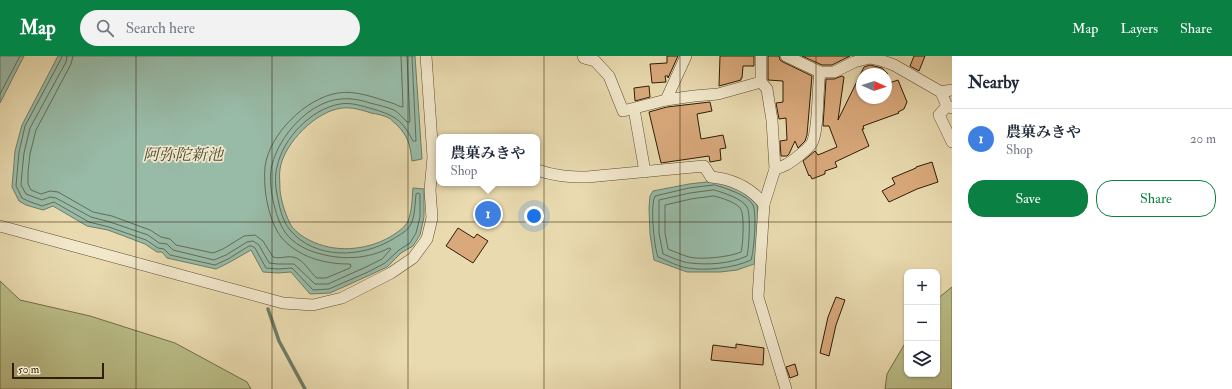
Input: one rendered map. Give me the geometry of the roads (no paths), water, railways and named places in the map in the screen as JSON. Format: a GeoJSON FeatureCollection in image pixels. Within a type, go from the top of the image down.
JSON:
{"type":"FeatureCollection","features":[{"type":"Feature","properties":{"kind":"street"},"geometry":{"type":"LineString","coordinates":[[0,226],[283,303],[313,305],[342,298],[391,273],[413,258],[427,239],[432,218],[430,190],[436,156],[426,56]]}},
{"type":"Feature","properties":{"kind":"street"},"geometry":{"type":"LineString","coordinates":[[583,56],[584,58],[595,61],[609,76],[623,111],[666,100],[718,94],[761,82]]}},
{"type":"Feature","properties":{"kind":"street"},"geometry":{"type":"LineString","coordinates":[[666,100],[686,56]]}},
{"type":"Feature","properties":{"kind":"street"},"geometry":{"type":"LineString","coordinates":[[761,56],[761,82],[767,89],[772,120],[775,169],[764,204],[758,297],[786,389]]}},
{"type":"Feature","properties":{"kind":"street"},"geometry":{"type":"LineString","coordinates":[[786,56],[820,72],[834,72],[854,62],[870,58],[894,65],[941,92],[950,107],[939,115],[952,142]]}},
{"type":"Feature","properties":{"kind":"street"},"geometry":{"type":"LineString","coordinates":[[775,169],[786,166],[807,150],[812,142],[815,133],[820,72]]}},
{"type":"Feature","properties":{"kind":"street"},"geometry":{"type":"LineString","coordinates":[[941,92],[952,90]]}},
{"type":"Feature","properties":{"kind":"street"},"geometry":{"type":"LineString","coordinates":[[634,109],[645,172]]}},
{"type":"Feature","properties":{"kind":"street"},"geometry":{"type":"LineString","coordinates":[[540,171],[553,175],[587,177],[704,166],[711,177],[724,178],[741,184],[756,194],[764,204]]}},
{"type":"Feature","properties":{"kind":"water"},"geometry":{"type":"Polygon","coordinates":[[[0,56],[24,56],[0,103],[0,56]]]}},
{"type":"Feature","properties":{"kind":"water","name":"阿弥陀新池"},"geometry":{"type":"Polygon","coordinates":[[[58,56],[415,56],[422,159],[412,161],[406,136],[390,118],[357,109],[342,108],[332,110],[312,122],[295,139],[288,149],[280,169],[280,190],[288,219],[292,227],[298,233],[319,244],[329,247],[350,249],[360,248],[380,242],[403,228],[407,224],[411,209],[413,188],[424,189],[424,217],[420,235],[413,246],[401,253],[387,267],[330,293],[310,294],[291,272],[263,272],[251,250],[216,269],[167,258],[162,252],[157,252],[145,244],[108,230],[87,226],[53,206],[43,210],[26,205],[19,201],[12,187],[15,151],[22,125],[58,56]]]}},
{"type":"Feature","properties":{"kind":"water"},"geometry":{"type":"Polygon","coordinates":[[[715,181],[742,190],[751,196],[756,204],[759,219],[759,234],[754,264],[737,270],[720,272],[687,272],[654,260],[650,234],[649,208],[650,196],[653,191],[715,181]]]}},
{"type":"Feature","properties":{"kind":"waterway"},"geometry":{"type":"LineString","coordinates":[[268,309],[279,341],[305,389]]}},
{"type":"Feature","properties":{"kind":"place","name":"農菓みきや"},"geometry":{"type":"Point","coordinates":[488,214]}}]}
